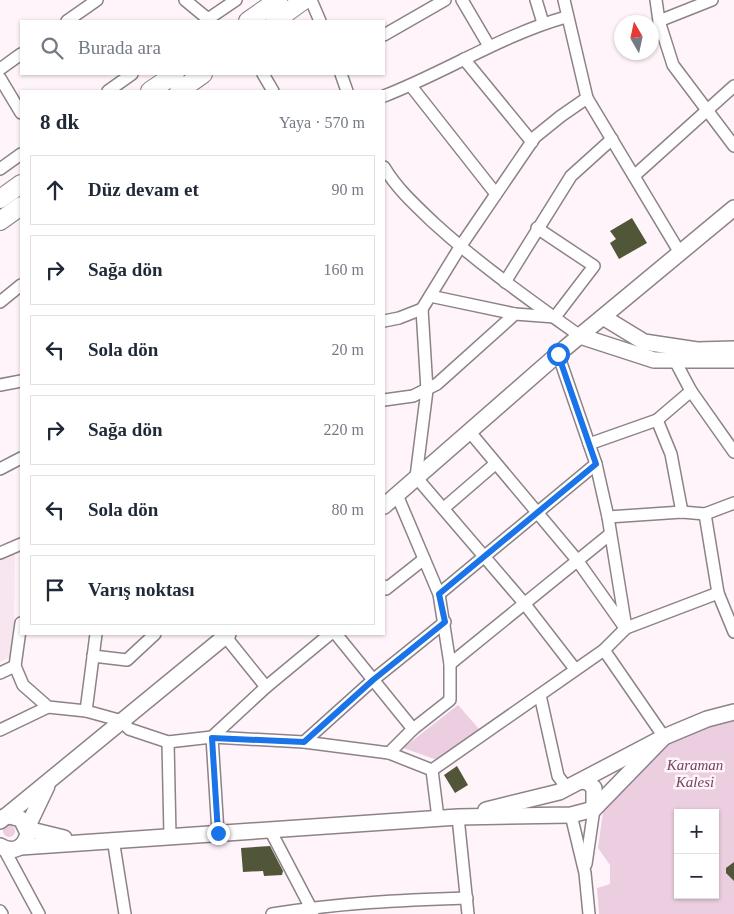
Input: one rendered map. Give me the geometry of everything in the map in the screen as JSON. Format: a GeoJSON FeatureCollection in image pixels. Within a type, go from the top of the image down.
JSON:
{"type":"FeatureCollection","features":[{"type":"Feature","properties":{"kind":"highway"},"geometry":{"type":"LineString","coordinates":[[249,20],[278,0]]}},
{"type":"Feature","properties":{"kind":"highway"},"geometry":{"type":"LineString","coordinates":[[275,20],[304,0]]}},
{"type":"Feature","properties":{"kind":"highway"},"geometry":{"type":"LineString","coordinates":[[151,90],[174,75]]}},
{"type":"Feature","properties":{"kind":"highway"},"geometry":{"type":"LineString","coordinates":[[180,90],[202,75]]}},
{"type":"Feature","properties":{"kind":"highway"},"geometry":{"type":"LineString","coordinates":[[0,199],[20,185]]}},
{"type":"Feature","properties":{"kind":"highway"},"geometry":{"type":"LineString","coordinates":[[0,222],[20,207]]}},
{"type":"Feature","properties":{"kind":"main road"},"geometry":{"type":"LineString","coordinates":[[385,505],[558,354],[734,208]]}},
{"type":"Feature","properties":{"kind":"main road"},"geometry":{"type":"LineString","coordinates":[[603,317],[644,342],[672,354],[734,360]]}},
{"type":"Feature","properties":{"kind":"main road"},"geometry":{"type":"LineString","coordinates":[[580,336],[654,360],[672,354],[734,349]]}},
{"type":"Feature","properties":{"kind":"main road"},"geometry":{"type":"LineString","coordinates":[[2,816],[49,782],[226,635]]}},
{"type":"Feature","properties":{"kind":"main road"},"geometry":{"type":"LineString","coordinates":[[458,817],[559,792],[664,737],[707,719],[734,712]]}},
{"type":"Feature","properties":{"kind":"main road"},"geometry":{"type":"LineString","coordinates":[[1,848],[12,850],[21,847],[113,840],[438,818],[571,815],[594,809],[664,737]]}},
{"type":"Feature","properties":{"kind":"main road"},"geometry":{"type":"LineString","coordinates":[[581,781],[588,782],[594,788],[594,809]]}},
{"type":"Feature","properties":{"kind":"main road"},"geometry":{"type":"LineString","coordinates":[[21,847],[27,838],[27,829],[49,782]]}},
{"type":"Feature","properties":{"kind":"main road"},"geometry":{"type":"LineString","coordinates":[[567,788],[563,804],[571,815]]}},
{"type":"Feature","properties":{"kind":"main road"},"geometry":{"type":"LineString","coordinates":[[2,816],[21,819],[27,829],[56,838],[113,840]]}},
{"type":"Feature","properties":{"kind":"street"},"geometry":{"type":"LineString","coordinates":[[68,20],[97,0]]}},
{"type":"Feature","properties":{"kind":"street"},"geometry":{"type":"LineString","coordinates":[[185,0],[207,20],[236,0]]}},
{"type":"Feature","properties":{"kind":"street"},"geometry":{"type":"LineString","coordinates":[[311,0],[320,20]]}},
{"type":"Feature","properties":{"kind":"street"},"geometry":{"type":"LineString","coordinates":[[385,34],[445,0]]}},
{"type":"Feature","properties":{"kind":"street"},"geometry":{"type":"LineString","coordinates":[[462,0],[489,46]]}},
{"type":"Feature","properties":{"kind":"street"},"geometry":{"type":"LineString","coordinates":[[536,0],[543,23]]}},
{"type":"Feature","properties":{"kind":"street"},"geometry":{"type":"LineString","coordinates":[[564,0],[566,16],[587,98],[680,253]]}},
{"type":"Feature","properties":{"kind":"street"},"geometry":{"type":"LineString","coordinates":[[656,0],[658,15]]}},
{"type":"Feature","properties":{"kind":"street"},"geometry":{"type":"LineString","coordinates":[[712,0],[659,21],[674,65],[734,146]]}},
{"type":"Feature","properties":{"kind":"street"},"geometry":{"type":"LineString","coordinates":[[385,96],[411,86],[489,46],[543,23],[566,16]]}},
{"type":"Feature","properties":{"kind":"street"},"geometry":{"type":"LineString","coordinates":[[20,55],[1,69],[20,111]]}},
{"type":"Feature","properties":{"kind":"street"},"geometry":{"type":"LineString","coordinates":[[464,59],[532,142]]}},
{"type":"Feature","properties":{"kind":"street"},"geometry":{"type":"LineString","coordinates":[[109,90],[131,75]]}},
{"type":"Feature","properties":{"kind":"street"},"geometry":{"type":"LineString","coordinates":[[265,75],[272,90]]}},
{"type":"Feature","properties":{"kind":"street"},"geometry":{"type":"LineString","coordinates":[[341,75],[347,90]]}},
{"type":"Feature","properties":{"kind":"street"},"geometry":{"type":"LineString","coordinates":[[411,86],[496,194]]}},
{"type":"Feature","properties":{"kind":"street"},"geometry":{"type":"LineString","coordinates":[[634,176],[734,86]]}},
{"type":"Feature","properties":{"kind":"street"},"geometry":{"type":"LineString","coordinates":[[575,669],[524,603],[416,477],[426,390],[422,309],[460,246],[532,142],[561,116],[587,98]]}},
{"type":"Feature","properties":{"kind":"street"},"geometry":{"type":"LineString","coordinates":[[505,282],[537,228],[572,176],[612,138]]}},
{"type":"Feature","properties":{"kind":"street"},"geometry":{"type":"LineString","coordinates":[[0,169],[20,155]]}},
{"type":"Feature","properties":{"kind":"street"},"geometry":{"type":"LineString","coordinates":[[385,169],[392,180],[418,208],[460,246],[505,282],[580,336]]}},
{"type":"Feature","properties":{"kind":"street"},"geometry":{"type":"LineString","coordinates":[[537,228],[594,266],[555,317]]}},
{"type":"Feature","properties":{"kind":"street"},"geometry":{"type":"LineString","coordinates":[[0,302],[20,286]]}},
{"type":"Feature","properties":{"kind":"street"},"geometry":{"type":"LineString","coordinates":[[430,296],[515,314],[555,317]]}},
{"type":"Feature","properties":{"kind":"street"},"geometry":{"type":"LineString","coordinates":[[385,321],[399,318],[422,309]]}},
{"type":"Feature","properties":{"kind":"street"},"geometry":{"type":"LineString","coordinates":[[385,400],[413,396],[437,384],[515,314]]}},
{"type":"Feature","properties":{"kind":"street"},"geometry":{"type":"LineString","coordinates":[[558,354],[596,464],[608,517],[609,535],[626,628]]}},
{"type":"Feature","properties":{"kind":"street"},"geometry":{"type":"LineString","coordinates":[[672,354],[691,391],[734,452]]}},
{"type":"Feature","properties":{"kind":"street"},"geometry":{"type":"LineString","coordinates":[[0,385],[20,381]]}},
{"type":"Feature","properties":{"kind":"street"},"geometry":{"type":"LineString","coordinates":[[589,444],[657,420],[691,391]]}},
{"type":"Feature","properties":{"kind":"street"},"geometry":{"type":"LineString","coordinates":[[657,420],[671,454],[682,512]]}},
{"type":"Feature","properties":{"kind":"street"},"geometry":{"type":"LineString","coordinates":[[469,432],[577,560],[626,628]]}},
{"type":"Feature","properties":{"kind":"street"},"geometry":{"type":"LineString","coordinates":[[0,469],[20,459]]}},
{"type":"Feature","properties":{"kind":"street"},"geometry":{"type":"LineString","coordinates":[[444,508],[495,464]]}},
{"type":"Feature","properties":{"kind":"street"},"geometry":{"type":"LineString","coordinates":[[439,594],[596,464]]}},
{"type":"Feature","properties":{"kind":"street"},"geometry":{"type":"LineString","coordinates":[[389,753],[413,729],[450,700],[450,664],[445,622],[439,594],[396,495]]}},
{"type":"Feature","properties":{"kind":"street"},"geometry":{"type":"LineString","coordinates":[[608,517],[682,512],[705,514],[734,503]]}},
{"type":"Feature","properties":{"kind":"street"},"geometry":{"type":"LineString","coordinates":[[705,514],[718,593],[734,632]]}},
{"type":"Feature","properties":{"kind":"street"},"geometry":{"type":"LineString","coordinates":[[450,664],[609,535]]}},
{"type":"Feature","properties":{"kind":"street"},"geometry":{"type":"LineString","coordinates":[[0,554],[20,544]]}},
{"type":"Feature","properties":{"kind":"street"},"geometry":{"type":"LineString","coordinates":[[385,589],[424,559]]}},
{"type":"Feature","properties":{"kind":"street"},"geometry":{"type":"LineString","coordinates":[[432,770],[604,650],[626,628],[718,593]]}},
{"type":"Feature","properties":{"kind":"street"},"geometry":{"type":"LineString","coordinates":[[304,742],[373,680],[445,622]]}},
{"type":"Feature","properties":{"kind":"street"},"geometry":{"type":"LineString","coordinates":[[20,630],[15,666],[23,685],[48,706],[86,711],[122,721],[129,729],[168,742],[212,738],[304,742],[389,753],[432,770]]}},
{"type":"Feature","properties":{"kind":"street"},"geometry":{"type":"LineString","coordinates":[[86,711],[96,635]]}},
{"type":"Feature","properties":{"kind":"street"},"geometry":{"type":"LineString","coordinates":[[93,656],[127,660],[154,635]]}},
{"type":"Feature","properties":{"kind":"street"},"geometry":{"type":"LineString","coordinates":[[226,635],[266,687]]}},
{"type":"Feature","properties":{"kind":"street"},"geometry":{"type":"LineString","coordinates":[[212,738],[266,687],[329,635]]}},
{"type":"Feature","properties":{"kind":"street"},"geometry":{"type":"LineString","coordinates":[[337,635],[413,729]]}},
{"type":"Feature","properties":{"kind":"street"},"geometry":{"type":"LineString","coordinates":[[604,650],[664,737]]}},
{"type":"Feature","properties":{"kind":"street"},"geometry":{"type":"LineString","coordinates":[[0,673],[15,666]]}},
{"type":"Feature","properties":{"kind":"street"},"geometry":{"type":"LineString","coordinates":[[540,695],[558,776],[567,788]]}},
{"type":"Feature","properties":{"kind":"street"},"geometry":{"type":"LineString","coordinates":[[0,730],[48,706]]}},
{"type":"Feature","properties":{"kind":"street"},"geometry":{"type":"LineString","coordinates":[[212,738],[218,833]]}},
{"type":"Feature","properties":{"kind":"street"},"geometry":{"type":"LineString","coordinates":[[168,742],[170,836]]}},
{"type":"Feature","properties":{"kind":"street"},"geometry":{"type":"LineString","coordinates":[[432,770],[438,818]]}},
{"type":"Feature","properties":{"kind":"street"},"geometry":{"type":"LineString","coordinates":[[585,873],[594,809]]}},
{"type":"Feature","properties":{"kind":"street"},"geometry":{"type":"LineString","coordinates":[[571,815],[585,873],[589,914]]}},
{"type":"Feature","properties":{"kind":"street"},"geometry":{"type":"LineString","coordinates":[[458,817],[468,914]]}},
{"type":"Feature","properties":{"kind":"street"},"geometry":{"type":"LineString","coordinates":[[270,830],[313,911]]}},
{"type":"Feature","properties":{"kind":"street"},"geometry":{"type":"LineString","coordinates":[[113,840],[125,914]]}},
{"type":"Feature","properties":{"kind":"street"},"geometry":{"type":"LineString","coordinates":[[1,848],[39,914]]}},
{"type":"Feature","properties":{"kind":"street"},"geometry":{"type":"LineString","coordinates":[[272,914],[313,911],[381,901],[467,898]]}},
{"type":"Feature","properties":{"kind":"shaded area"},"geometry":{"type":"Polygon","coordinates":[[[15,552],[14,655],[0,662],[0,558],[15,552]]]}},
{"type":"Feature","properties":{"kind":"green space"},"geometry":{"type":"Polygon","coordinates":[[[458,705],[479,729],[437,760],[403,748],[458,705]]]}},
{"type":"Feature","properties":{"kind":"green space","name":"Karaman Kalesi"},"geometry":{"type":"Polygon","coordinates":[[[734,717],[734,914],[599,914],[597,888],[610,884],[610,865],[598,848],[604,804],[643,762],[680,736],[734,717]]]}},
{"type":"Feature","properties":{"kind":"green space"},"geometry":{"type":"Polygon","coordinates":[[[11,825],[14,826],[14,836],[7,837],[4,836],[3,829],[4,826],[11,825]]]}},
{"type":"Feature","properties":{"kind":"building"},"geometry":{"type":"Polygon","coordinates":[[[632,218],[647,243],[619,259],[610,243],[616,239],[610,231],[632,218]]]}},
{"type":"Feature","properties":{"kind":"building"},"geometry":{"type":"Polygon","coordinates":[[[457,766],[468,785],[455,793],[444,775],[457,766]]]}},
{"type":"Feature","properties":{"kind":"building"},"geometry":{"type":"Polygon","coordinates":[[[270,846],[283,871],[282,875],[264,876],[263,871],[243,872],[241,848],[270,846]]]}},
{"type":"Feature","properties":{"kind":"building"},"geometry":{"type":"Polygon","coordinates":[[[734,862],[734,881],[726,873],[726,868],[734,862]]]}},
{"type":"Feature","properties":{"kind":"route"},"geometry":{"type":"LineString","coordinates":[[218,833],[212,738],[304,742],[373,680],[445,622],[439,594],[596,464],[558,354]]}}]}
